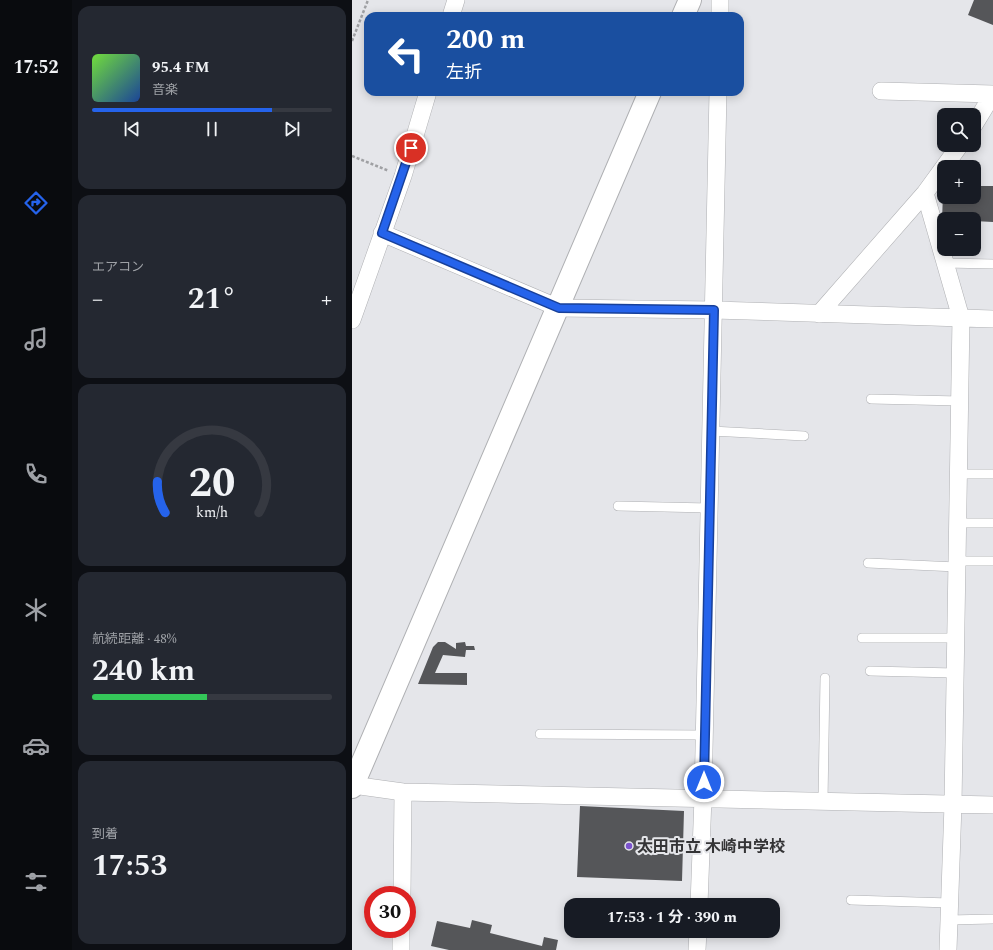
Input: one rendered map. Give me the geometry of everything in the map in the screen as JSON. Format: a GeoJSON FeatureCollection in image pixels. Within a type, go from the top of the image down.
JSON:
{"type":"FeatureCollection","features":[{"type":"Feature","properties":{"kind":"street"},"geometry":{"type":"LineString","coordinates":[[452,12],[456,0]]}},
{"type":"Feature","properties":{"kind":"street"},"geometry":{"type":"LineString","coordinates":[[685,12],[690,0]]}},
{"type":"Feature","properties":{"kind":"street"},"geometry":{"type":"LineString","coordinates":[[720,0],[720,12]]}},
{"type":"Feature","properties":{"kind":"street"},"geometry":{"type":"LineString","coordinates":[[881,91],[993,94],[981,114]]}},
{"type":"Feature","properties":{"kind":"street"},"geometry":{"type":"LineString","coordinates":[[352,320],[403,176],[427,96]]}},
{"type":"Feature","properties":{"kind":"street"},"geometry":{"type":"LineString","coordinates":[[648,96],[559,308],[473,503],[352,786],[403,792],[704,797],[993,805]]}},
{"type":"Feature","properties":{"kind":"street"},"geometry":{"type":"LineString","coordinates":[[699,898],[704,797],[704,735],[718,96]]}},
{"type":"Feature","properties":{"kind":"street"},"geometry":{"type":"LineString","coordinates":[[819,314],[925,193],[955,152]]}},
{"type":"Feature","properties":{"kind":"street"},"geometry":{"type":"LineString","coordinates":[[925,193],[961,318],[953,804],[948,950]]}},
{"type":"Feature","properties":{"kind":"street"},"geometry":{"type":"LineString","coordinates":[[382,233],[559,308],[714,310],[993,319]]}},
{"type":"Feature","properties":{"kind":"street"},"geometry":{"type":"LineString","coordinates":[[402,886],[403,792]]}},
{"type":"Feature","properties":{"kind":"street"},"geometry":{"type":"LineString","coordinates":[[401,938],[401,950]]}},
{"type":"Feature","properties":{"kind":"street"},"geometry":{"type":"LineString","coordinates":[[697,950],[698,938]]}},
{"type":"Feature","properties":{"kind":"lane"},"geometry":{"type":"LineString","coordinates":[[945,263],[993,264]]}},
{"type":"Feature","properties":{"kind":"lane"},"geometry":{"type":"LineString","coordinates":[[871,399],[960,401]]}},
{"type":"Feature","properties":{"kind":"lane"},"geometry":{"type":"LineString","coordinates":[[711,431],[804,436]]}},
{"type":"Feature","properties":{"kind":"lane"},"geometry":{"type":"LineString","coordinates":[[959,474],[993,474]]}},
{"type":"Feature","properties":{"kind":"lane"},"geometry":{"type":"LineString","coordinates":[[618,506],[709,508]]}},
{"type":"Feature","properties":{"kind":"lane"},"geometry":{"type":"LineString","coordinates":[[958,523],[993,523]]}},
{"type":"Feature","properties":{"kind":"lane"},"geometry":{"type":"LineString","coordinates":[[868,563],[957,564],[993,561]]}},
{"type":"Feature","properties":{"kind":"lane"},"geometry":{"type":"LineString","coordinates":[[862,638],[956,638]]}},
{"type":"Feature","properties":{"kind":"lane"},"geometry":{"type":"LineString","coordinates":[[870,671],[955,673]]}},
{"type":"Feature","properties":{"kind":"lane"},"geometry":{"type":"LineString","coordinates":[[823,801],[825,678]]}},
{"type":"Feature","properties":{"kind":"lane"},"geometry":{"type":"LineString","coordinates":[[540,734],[704,735]]}},
{"type":"Feature","properties":{"kind":"lane"},"geometry":{"type":"LineString","coordinates":[[851,900],[950,903]]}},
{"type":"Feature","properties":{"kind":"lane"},"geometry":{"type":"LineString","coordinates":[[949,920],[993,919]]}},
{"type":"Feature","properties":{"kind":"path"},"geometry":{"type":"LineString","coordinates":[[352,41],[368,0]]}},
{"type":"Feature","properties":{"kind":"path"},"geometry":{"type":"LineString","coordinates":[[352,156],[403,176]]}},
{"type":"Feature","properties":{"kind":"building"},"geometry":{"type":"Polygon","coordinates":[[[974,0],[993,0],[993,25],[968,15],[974,0]]]}},
{"type":"Feature","properties":{"kind":"building"},"geometry":{"type":"Polygon","coordinates":[[[981,186],[993,186],[993,222],[981,221],[981,212],[942,212],[943,204],[981,204],[981,186]]]}},
{"type":"Feature","properties":{"kind":"building"},"geometry":{"type":"Polygon","coordinates":[[[438,642],[445,642],[456,649],[456,643],[465,642],[466,646],[474,646],[475,650],[466,650],[465,657],[443,655],[435,673],[467,673],[467,685],[418,684],[433,647],[438,642]]]}},
{"type":"Feature","properties":{"kind":"building"},"geometry":{"type":"Polygon","coordinates":[[[580,806],[684,811],[682,881],[577,877],[580,806]]]}},
{"type":"Feature","properties":{"kind":"building"},"geometry":{"type":"Polygon","coordinates":[[[472,920],[492,925],[490,933],[542,946],[544,937],[558,940],[556,950],[449,950],[431,946],[437,921],[470,928],[472,920]]]}},
{"type":"Feature","properties":{"kind":"place","name":"太田市立 木崎中学校"},"geometry":{"type":"Point","coordinates":[629,846]}},
{"type":"Feature","properties":{"kind":"route"},"geometry":{"type":"LineString","coordinates":[[411,148],[403,176],[382,233],[559,308],[714,310],[704,782]]}}]}
